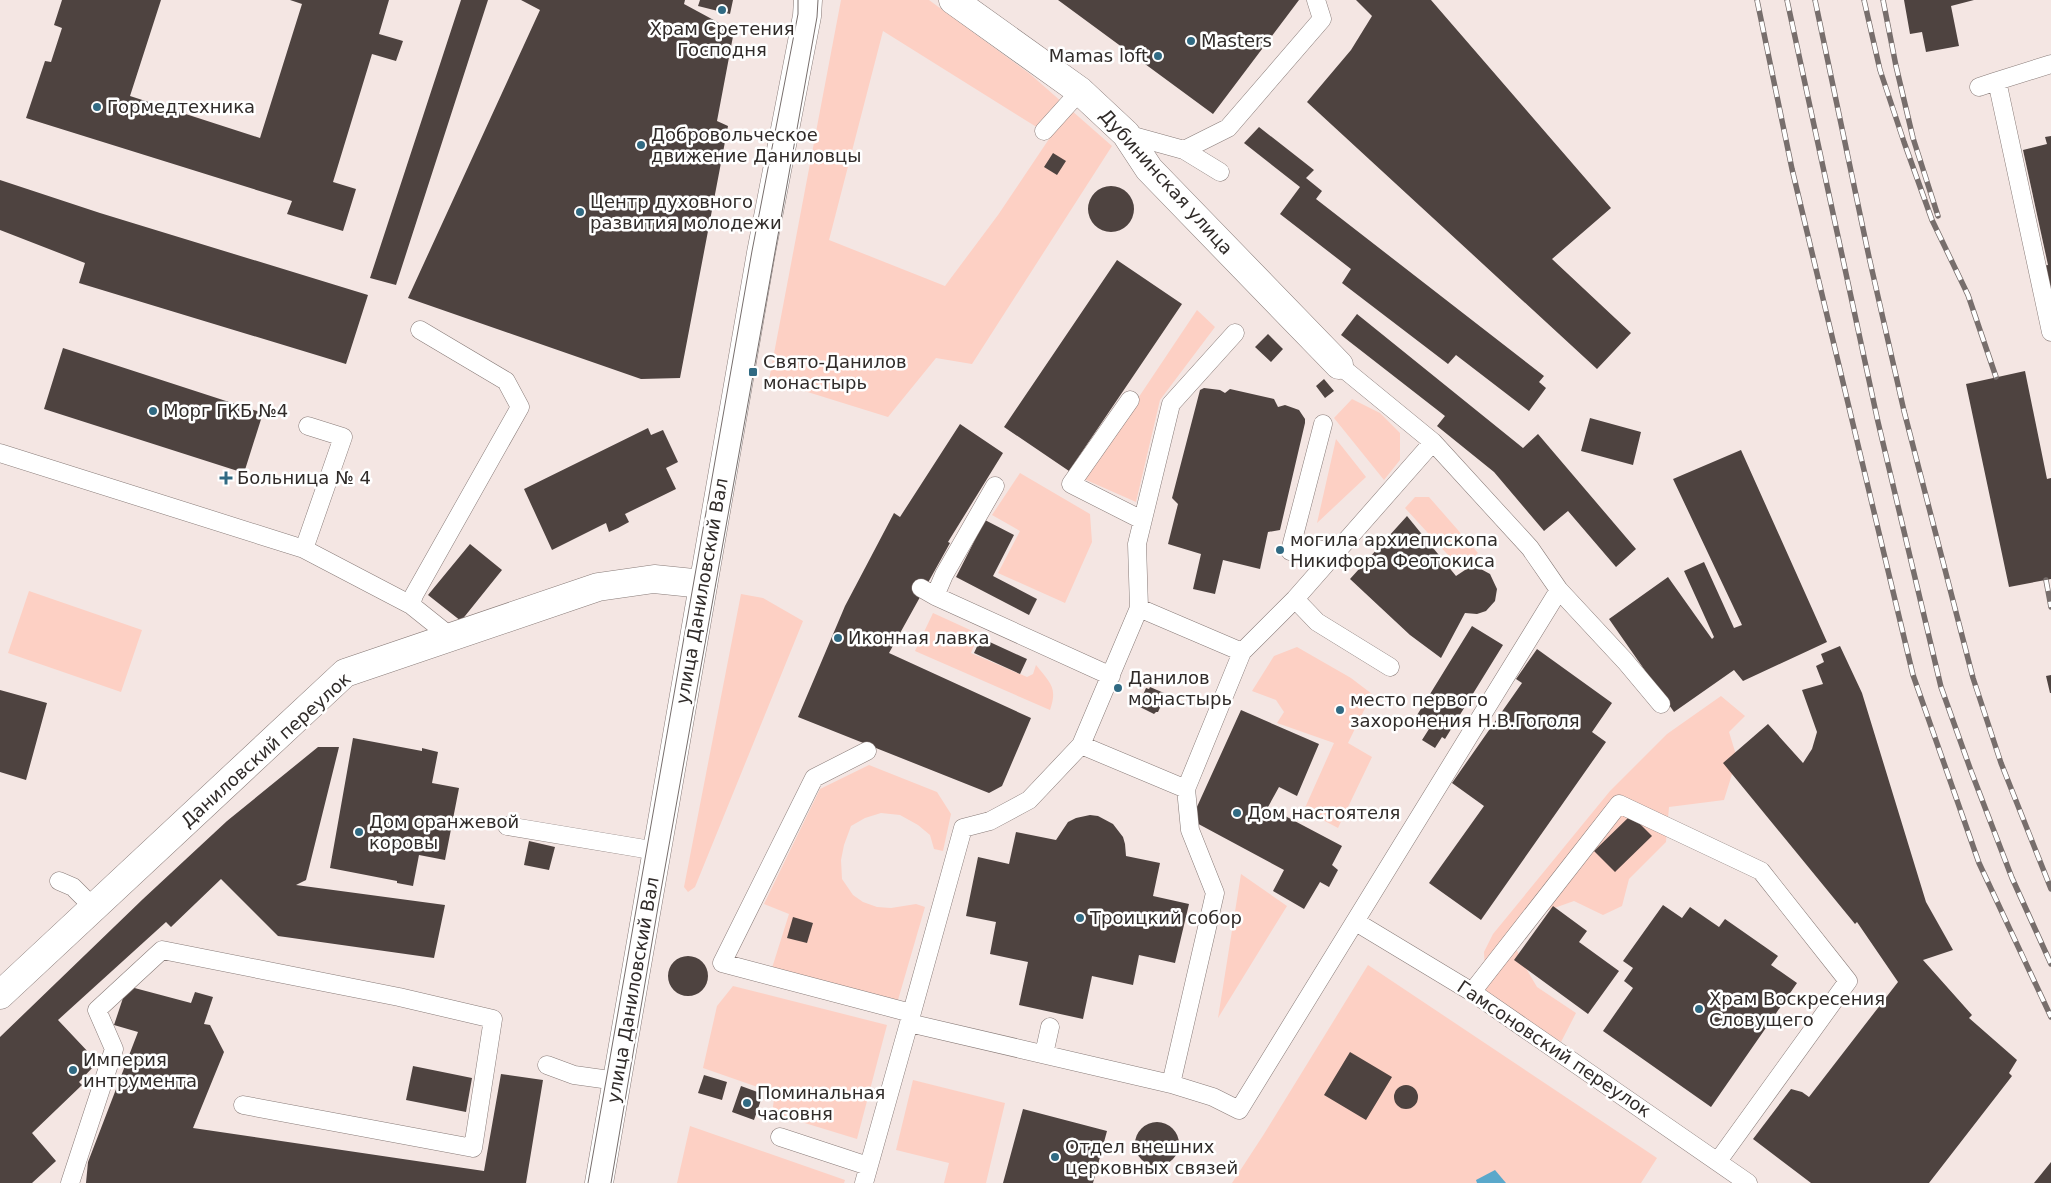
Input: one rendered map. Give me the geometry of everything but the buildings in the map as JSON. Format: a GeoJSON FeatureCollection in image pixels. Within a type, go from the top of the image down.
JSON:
{"type":"FeatureCollection","features":[{"type":"Feature","properties":{"kind":"street","name":"улица Даниловский Вал"},"geometry":{"type":"LineString","coordinates":[[599,1183],[761,252],[808,16],[808,0]]}},
{"type":"Feature","properties":{"kind":"street","name":"Дубининская улица"},"geometry":{"type":"LineString","coordinates":[[953,0],[1080,91],[1126,134],[1149,169],[1339,365]]}},
{"type":"Feature","properties":{"kind":"street","name":"Даниловский переулок"},"geometry":{"type":"LineString","coordinates":[[0,996],[345,673],[598,587],[654,579],[703,584]]}},
{"type":"Feature","properties":{"kind":"lane"},"geometry":{"type":"LineString","coordinates":[[1184,150],[1228,128],[1322,19],[1316,0]]}},
{"type":"Feature","properties":{"kind":"lane"},"geometry":{"type":"LineString","coordinates":[[1979,86],[2051,64]]}},
{"type":"Feature","properties":{"kind":"lane"},"geometry":{"type":"LineString","coordinates":[[1997,81],[2051,332]]}},
{"type":"Feature","properties":{"kind":"lane"},"geometry":{"type":"LineString","coordinates":[[1044,131],[1080,91]]}},
{"type":"Feature","properties":{"kind":"lane"},"geometry":{"type":"LineString","coordinates":[[1126,134],[1184,150],[1220,172]]}},
{"type":"Feature","properties":{"kind":"lane"},"geometry":{"type":"LineString","coordinates":[[411,605],[414,594],[520,407],[506,382],[420,330]]}},
{"type":"Feature","properties":{"kind":"lane"},"geometry":{"type":"LineString","coordinates":[[780,1137],[866,1175],[963,828],[990,821],[1029,800],[1082,745],[1139,608],[1137,544],[1171,404],[1235,333]]}},
{"type":"Feature","properties":{"kind":"lane"},"geometry":{"type":"LineString","coordinates":[[1339,365],[1433,442],[1530,548],[1559,590],[1625,661],[1661,704]]}},
{"type":"Feature","properties":{"kind":"lane"},"geometry":{"type":"LineString","coordinates":[[1130,400],[1072,484],[1142,520]]}},
{"type":"Feature","properties":{"kind":"lane"},"geometry":{"type":"LineString","coordinates":[[1323,424],[1290,551],[1339,549]]}},
{"type":"Feature","properties":{"kind":"lane"},"geometry":{"type":"LineString","coordinates":[[304,549],[343,437],[308,426]]}},
{"type":"Feature","properties":{"kind":"lane"},"geometry":{"type":"LineString","coordinates":[[1171,1084],[1215,893],[1190,830],[1186,790],[1242,652],[1295,599],[1433,442]]}},
{"type":"Feature","properties":{"kind":"lane"},"geometry":{"type":"LineString","coordinates":[[0,453],[304,549],[411,605],[452,637]]}},
{"type":"Feature","properties":{"kind":"lane"},"geometry":{"type":"LineString","coordinates":[[995,486],[944,575],[928,592],[1111,676]]}},
{"type":"Feature","properties":{"kind":"lane"},"geometry":{"type":"LineString","coordinates":[[868,751],[814,778],[722,963],[910,1018],[1044,1054],[1171,1084],[1213,1097],[1239,1110],[1356,922],[1393,870],[1559,590]]}},
{"type":"Feature","properties":{"kind":"lane"},"geometry":{"type":"LineString","coordinates":[[1295,599],[1317,622],[1390,667]]}},
{"type":"Feature","properties":{"kind":"lane"},"geometry":{"type":"LineString","coordinates":[[1139,608],[1242,652]]}},
{"type":"Feature","properties":{"kind":"lane"},"geometry":{"type":"LineString","coordinates":[[1082,745],[1186,790]]}},
{"type":"Feature","properties":{"kind":"lane"},"geometry":{"type":"LineString","coordinates":[[1472,992],[1620,804],[1761,871],[1848,981],[1718,1162]]}},
{"type":"Feature","properties":{"kind":"lane"},"geometry":{"type":"LineString","coordinates":[[507,826],[657,851]]}},
{"type":"Feature","properties":{"kind":"lane"},"geometry":{"type":"LineString","coordinates":[[59,881],[73,886],[94,908]]}},
{"type":"Feature","properties":{"kind":"lane","name":"Гамсоновский переулок"},"geometry":{"type":"LineString","coordinates":[[1356,922],[1472,992],[1748,1183]]}},
{"type":"Feature","properties":{"kind":"lane"},"geometry":{"type":"LineString","coordinates":[[70,1183],[114,1049],[97,1010],[162,950],[399,997],[493,1019],[473,1148],[242,1104]]}},
{"type":"Feature","properties":{"kind":"lane"},"geometry":{"type":"LineString","coordinates":[[1044,1054],[1050,1027]]}},
{"type":"Feature","properties":{"kind":"lane"},"geometry":{"type":"LineString","coordinates":[[547,1064],[574,1075],[617,1081]]}},
{"type":"Feature","properties":{"kind":"shaded area"},"geometry":{"type":"Polygon","coordinates":[[[841,0],[929,0],[1030,74],[1112,146],[972,364],[936,358],[888,417],[769,380],[841,0]],[[883,31],[829,240],[945,286],[998,215],[1051,136],[883,31]]]}},
{"type":"Feature","properties":{"kind":"shaded area"},"geometry":{"type":"Polygon","coordinates":[[[1197,310],[1215,327],[1160,400],[1136,502],[1084,479],[1197,310]]]}},
{"type":"Feature","properties":{"kind":"shaded area"},"geometry":{"type":"Polygon","coordinates":[[[1352,399],[1380,413],[1400,433],[1400,460],[1384,480],[1334,418],[1352,399]]]}},
{"type":"Feature","properties":{"kind":"shaded area"},"geometry":{"type":"Polygon","coordinates":[[[1336,439],[1366,477],[1317,523],[1336,439]]]}},
{"type":"Feature","properties":{"kind":"shaded area"},"geometry":{"type":"Polygon","coordinates":[[[1020,473],[1090,514],[1092,542],[1065,603],[998,573],[1020,531],[992,515],[1020,473]]]}},
{"type":"Feature","properties":{"kind":"shaded area"},"geometry":{"type":"Polygon","coordinates":[[[1415,497],[1429,497],[1478,553],[1460,568],[1405,508],[1415,497]]]}},
{"type":"Feature","properties":{"kind":"shaded area"},"geometry":{"type":"Polygon","coordinates":[[[29,591],[142,630],[121,692],[8,653],[29,591]]]}},
{"type":"Feature","properties":{"kind":"shaded area"},"geometry":{"type":"Polygon","coordinates":[[[741,594],[763,598],[803,621],[695,887],[688,892],[684,887],[741,594]]]}},
{"type":"Feature","properties":{"kind":"shaded area"},"geometry":{"type":"Polygon","coordinates":[[[933,613],[979,634],[971,653],[1027,677],[1033,674],[1036,665],[1049,681],[1053,690],[1050,710],[915,651],[933,613]]]}},
{"type":"Feature","properties":{"kind":"shaded area"},"geometry":{"type":"Polygon","coordinates":[[[1297,647],[1351,678],[1372,694],[1348,743],[1372,757],[1338,828],[1304,810],[1334,743],[1277,723],[1284,712],[1276,700],[1252,691],[1274,656],[1297,647]]]}},
{"type":"Feature","properties":{"kind":"shaded area"},"geometry":{"type":"Polygon","coordinates":[[[1721,696],[1745,716],[1729,732],[1737,758],[1724,800],[1669,807],[1666,842],[1629,879],[1622,906],[1603,915],[1574,901],[1543,912],[1514,943],[1521,960],[1537,987],[1576,1013],[1561,1042],[1486,992],[1484,952],[1493,934],[1610,791],[1667,734],[1721,696]]]}},
{"type":"Feature","properties":{"kind":"shaded area"},"geometry":{"type":"Polygon","coordinates":[[[869,765],[937,792],[951,814],[943,851],[934,849],[930,835],[918,825],[900,815],[881,813],[865,818],[851,826],[844,845],[841,860],[842,879],[853,895],[863,902],[877,907],[891,908],[916,904],[925,907],[898,1000],[772,968],[789,914],[764,904],[820,789],[869,765]]]}},
{"type":"Feature","properties":{"kind":"shaded area"},"geometry":{"type":"Polygon","coordinates":[[[1241,874],[1287,906],[1218,1018],[1241,874]]]}},
{"type":"Feature","properties":{"kind":"shaded area"},"geometry":{"type":"Polygon","coordinates":[[[1368,965],[1657,1158],[1641,1183],[1232,1183],[1368,965]]]}},
{"type":"Feature","properties":{"kind":"shaded area"},"geometry":{"type":"Polygon","coordinates":[[[733,986],[887,1025],[857,1139],[772,1113],[775,1093],[703,1068],[717,1006],[733,986]]]}},
{"type":"Feature","properties":{"kind":"shaded area"},"geometry":{"type":"Polygon","coordinates":[[[913,1080],[1005,1103],[986,1183],[944,1183],[949,1163],[896,1150],[913,1080]]]}},
{"type":"Feature","properties":{"kind":"shaded area"},"geometry":{"type":"Polygon","coordinates":[[[690,1126],[845,1180],[844,1183],[677,1183],[690,1126]]]}},
{"type":"Feature","properties":{"kind":"water"},"geometry":{"type":"Polygon","coordinates":[[[1495,1170],[1506,1183],[1477,1183],[1476,1180],[1495,1170]]]}},
{"type":"Feature","properties":{"kind":"tram line"},"geometry":{"type":"LineString","coordinates":[[588,1183],[752,251],[798,14],[798,0]]}},
{"type":"Feature","properties":{"kind":"tram line"},"geometry":{"type":"LineString","coordinates":[[611,1183],[658,907],[817,17],[818,0]]}},
{"type":"Feature","properties":{"kind":"railway"},"geometry":{"type":"LineString","coordinates":[[1757,0],[1792,169],[1913,675],[1979,863],[2051,1017]]}},
{"type":"Feature","properties":{"kind":"railway"},"geometry":{"type":"LineString","coordinates":[[1787,0],[1878,422],[1941,687],[2012,878],[2051,964]]}},
{"type":"Feature","properties":{"kind":"railway"},"geometry":{"type":"LineString","coordinates":[[1815,0],[1869,257],[1904,411],[1973,678],[2001,763],[2051,889]]}},
{"type":"Feature","properties":{"kind":"railway"},"geometry":{"type":"LineString","coordinates":[[1864,0],[1880,70],[1904,142],[1932,220],[1968,295],[1996,377]]}},
{"type":"Feature","properties":{"kind":"railway"},"geometry":{"type":"LineString","coordinates":[[1883,0],[1913,138],[1938,216]]}},
{"type":"Feature","properties":{"kind":"railway"},"geometry":{"type":"LineString","coordinates":[[2046,580],[2051,607]]}},
{"type":"Feature","properties":{"kind":"place","name":"Храм Сретения Господня"},"geometry":{"type":"Point","coordinates":[722,10]}},
{"type":"Feature","properties":{"kind":"place","name":"Masters"},"geometry":{"type":"Point","coordinates":[1191,41]}},
{"type":"Feature","properties":{"kind":"place","name":"Mamas loft"},"geometry":{"type":"Point","coordinates":[1158,56]}},
{"type":"Feature","properties":{"kind":"place","name":"Гормедтехника"},"geometry":{"type":"Point","coordinates":[97,107]}},
{"type":"Feature","properties":{"kind":"place","name":"Добровольческое движение Даниловцы"},"geometry":{"type":"Point","coordinates":[641,145]}},
{"type":"Feature","properties":{"kind":"place","name":"Центр духовного развития молодежи"},"geometry":{"type":"Point","coordinates":[580,212]}},
{"type":"Feature","properties":{"kind":"place","name":"Свято-Данилов монастырь"},"geometry":{"type":"Point","coordinates":[753,372]}},
{"type":"Feature","properties":{"kind":"place","name":"Морг ГКБ №4"},"geometry":{"type":"Point","coordinates":[153,411]}},
{"type":"Feature","properties":{"kind":"place","name":"Больница № 4"},"geometry":{"type":"Point","coordinates":[226,478]}},
{"type":"Feature","properties":{"kind":"place","name":"могила архиепископа Никифора Феотокиса"},"geometry":{"type":"Point","coordinates":[1280,550]}},
{"type":"Feature","properties":{"kind":"place","name":"Иконная лавка"},"geometry":{"type":"Point","coordinates":[838,638]}},
{"type":"Feature","properties":{"kind":"place","name":"Данилов монастырь"},"geometry":{"type":"Point","coordinates":[1118,688]}},
{"type":"Feature","properties":{"kind":"place","name":"место первого захоронения Н.В.Гоголя"},"geometry":{"type":"Point","coordinates":[1340,710]}},
{"type":"Feature","properties":{"kind":"place","name":"Дом настоятеля"},"geometry":{"type":"Point","coordinates":[1237,813]}},
{"type":"Feature","properties":{"kind":"place","name":"Дом оранжевой коровы"},"geometry":{"type":"Point","coordinates":[359,832]}},
{"type":"Feature","properties":{"kind":"place","name":"Троицкий собор"},"geometry":{"type":"Point","coordinates":[1080,918]}},
{"type":"Feature","properties":{"kind":"place","name":"Храм Воскресения Словущего"},"geometry":{"type":"Point","coordinates":[1699,1009]}},
{"type":"Feature","properties":{"kind":"place","name":"Империя интрумента"},"geometry":{"type":"Point","coordinates":[73,1070]}},
{"type":"Feature","properties":{"kind":"place","name":"Поминальная часовня"},"geometry":{"type":"Point","coordinates":[747,1103]}},
{"type":"Feature","properties":{"kind":"place","name":"Отдел внешних церковных связей"},"geometry":{"type":"Point","coordinates":[1055,1157]}}]}
